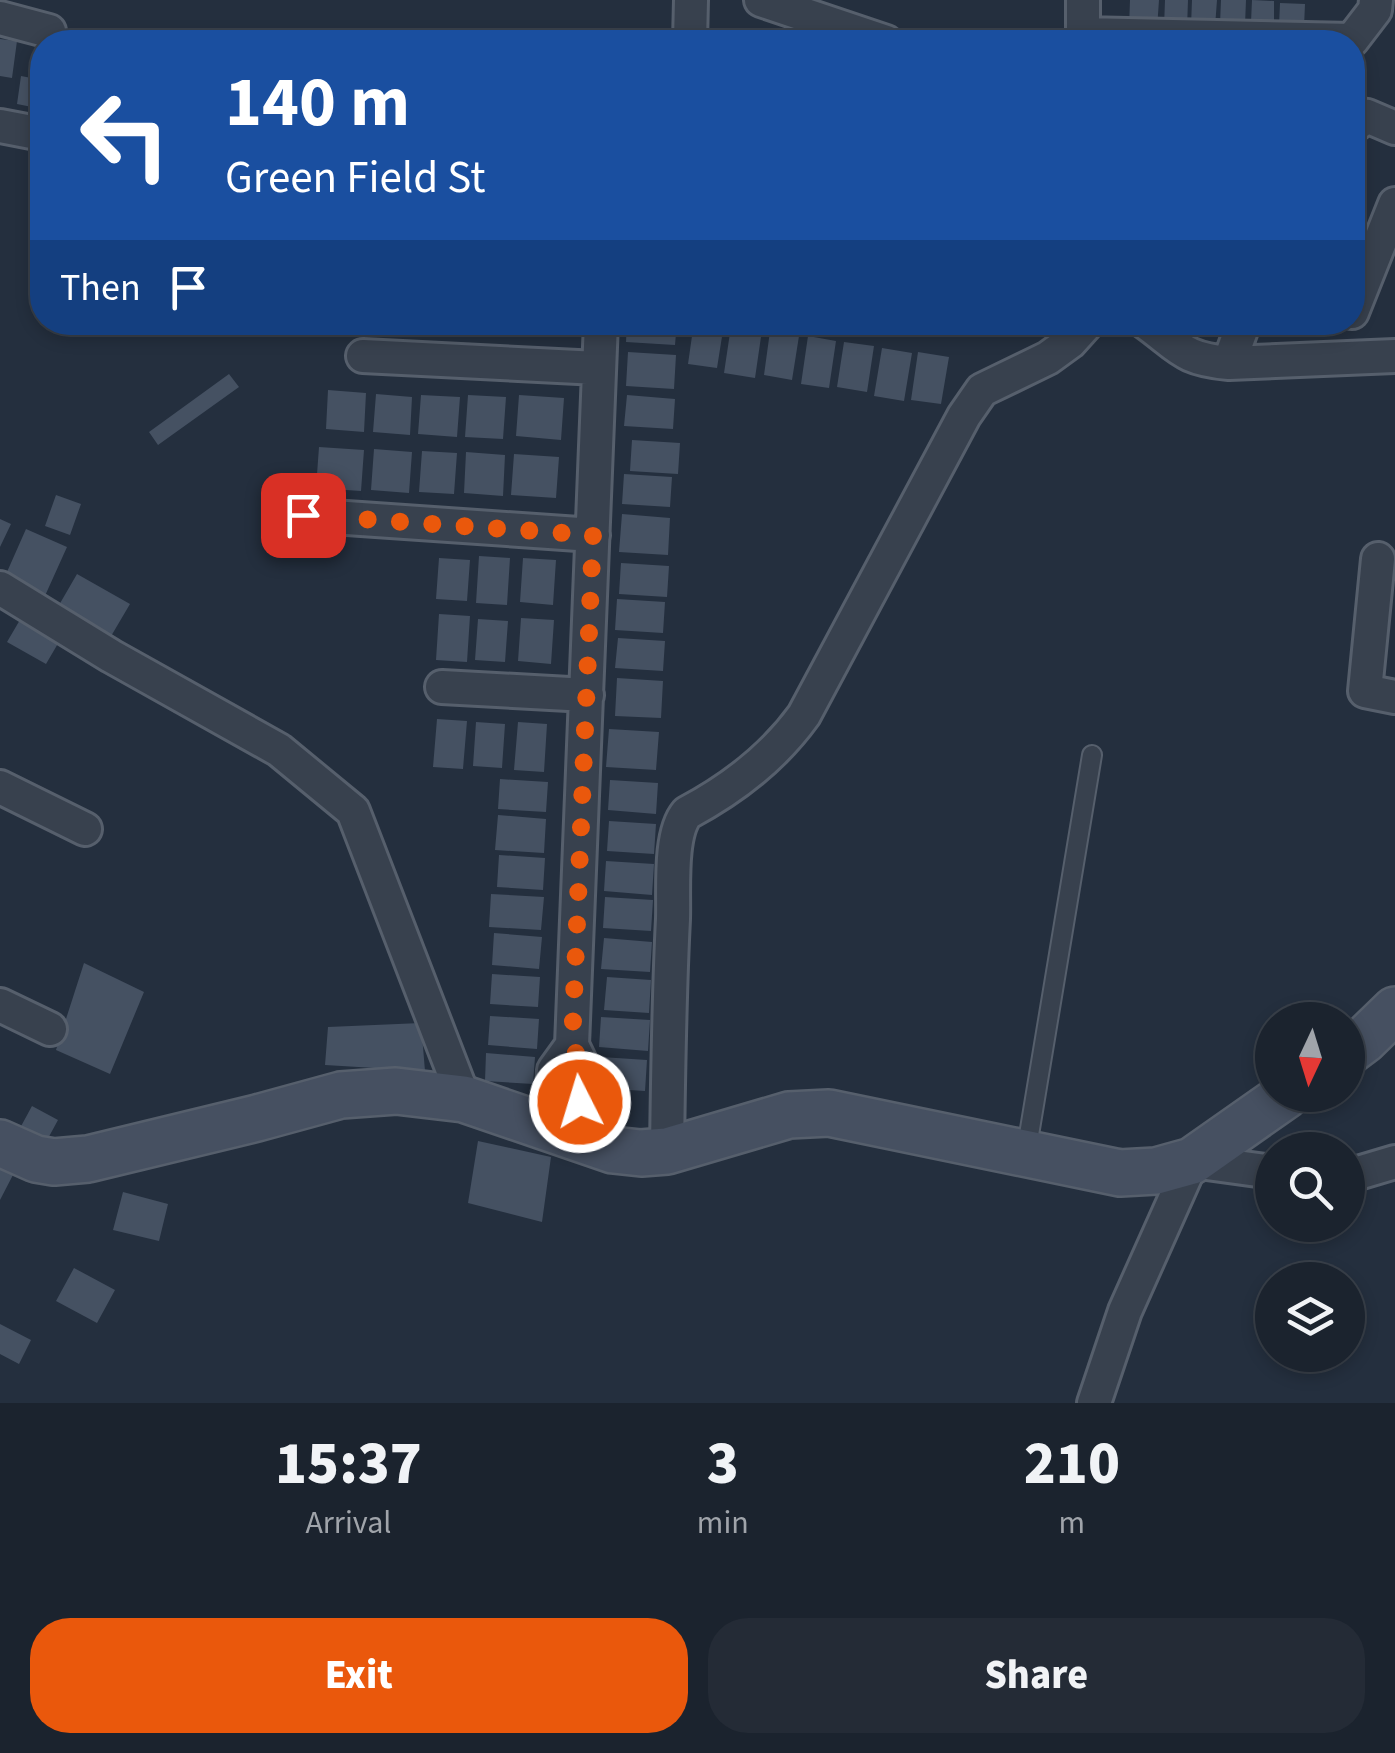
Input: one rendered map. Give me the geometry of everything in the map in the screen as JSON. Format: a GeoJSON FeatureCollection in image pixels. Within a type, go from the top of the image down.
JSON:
{"type":"FeatureCollection","features":[{"type":"Feature","properties":{"kind":"street"},"geometry":{"type":"LineString","coordinates":[[690,30],[691,0]]}},
{"type":"Feature","properties":{"kind":"street"},"geometry":{"type":"LineString","coordinates":[[761,0],[850,30]]}},
{"type":"Feature","properties":{"kind":"street"},"geometry":{"type":"LineString","coordinates":[[1082,30],[1083,0]]}},
{"type":"Feature","properties":{"kind":"street"},"geometry":{"type":"LineString","coordinates":[[1362,30],[1382,10]]}},
{"type":"Feature","properties":{"kind":"street"},"geometry":{"type":"LineString","coordinates":[[0,18],[44,30]]}},
{"type":"Feature","properties":{"kind":"street"},"geometry":{"type":"LineString","coordinates":[[1365,117],[1395,128]]}},
{"type":"Feature","properties":{"kind":"street"},"geometry":{"type":"LineString","coordinates":[[0,126],[30,132]]}},
{"type":"Feature","properties":{"kind":"street"},"geometry":{"type":"LineString","coordinates":[[1365,279],[1395,204]]}},
{"type":"Feature","properties":{"kind":"street"},"geometry":{"type":"LineString","coordinates":[[564,1132],[584,1070],[572,1045],[600,335]]}},
{"type":"Feature","properties":{"kind":"street"},"geometry":{"type":"LineString","coordinates":[[667,1151],[675,858],[682,820],[687,813],[748,776],[788,738],[804,715],[964,416],[982,390],[1035,363],[1076,335]]}},
{"type":"Feature","properties":{"kind":"street"},"geometry":{"type":"LineString","coordinates":[[1162,335],[1186,354],[1204,361],[1395,356]]}},
{"type":"Feature","properties":{"kind":"street"},"geometry":{"type":"LineString","coordinates":[[1229,362],[1239,335]]}},
{"type":"Feature","properties":{"kind":"street"},"geometry":{"type":"LineString","coordinates":[[1334,358],[1343,335]]}},
{"type":"Feature","properties":{"kind":"street"},"geometry":{"type":"LineString","coordinates":[[363,356],[598,368]]}},
{"type":"Feature","properties":{"kind":"street"},"geometry":{"type":"LineString","coordinates":[[303,515],[593,535]]}},
{"type":"Feature","properties":{"kind":"street"},"geometry":{"type":"LineString","coordinates":[[1378,559],[1365,691],[1395,697]]}},
{"type":"Feature","properties":{"kind":"street"},"geometry":{"type":"LineString","coordinates":[[0,588],[111,656],[279,750],[353,811],[464,1098]]}},
{"type":"Feature","properties":{"kind":"street"},"geometry":{"type":"LineString","coordinates":[[442,687],[587,695]]}},
{"type":"Feature","properties":{"kind":"street"},"geometry":{"type":"LineString","coordinates":[[0,787],[85,829]]}},
{"type":"Feature","properties":{"kind":"street"},"geometry":{"type":"LineString","coordinates":[[0,1005],[50,1029]]}},
{"type":"Feature","properties":{"kind":"street"},"geometry":{"type":"LineString","coordinates":[[0,1144],[36,1159],[88,1160],[340,1094],[396,1090],[464,1098],[614,1150],[667,1151],[789,1115],[828,1113],[1120,1173],[1156,1171],[1192,1161],[1262,1112]]}},
{"type":"Feature","properties":{"kind":"street"},"geometry":{"type":"LineString","coordinates":[[1192,1161],[1255,1170]]}},
{"type":"Feature","properties":{"kind":"street"},"geometry":{"type":"LineString","coordinates":[[1094,1403],[1125,1311],[1192,1161]]}},
{"type":"Feature","properties":{"kind":"street"},"geometry":{"type":"LineString","coordinates":[[1365,1171],[1395,1162]]}},
{"type":"Feature","properties":{"kind":"lane"},"geometry":{"type":"LineString","coordinates":[[1026,1154],[1092,754]]}},
{"type":"Feature","properties":{"kind":"building"},"geometry":{"type":"Polygon","coordinates":[[[1130,0],[1159,0],[1157,29],[1129,28],[1130,0]]]}},
{"type":"Feature","properties":{"kind":"building"},"geometry":{"type":"Polygon","coordinates":[[[1165,0],[1188,0],[1187,29],[1164,27],[1165,0]]]}},
{"type":"Feature","properties":{"kind":"building"},"geometry":{"type":"Polygon","coordinates":[[[1192,0],[1217,0],[1215,27],[1191,26],[1192,0]]]}},
{"type":"Feature","properties":{"kind":"building"},"geometry":{"type":"Polygon","coordinates":[[[1221,0],[1246,0],[1245,25],[1220,24],[1221,0]]]}},
{"type":"Feature","properties":{"kind":"building"},"geometry":{"type":"Polygon","coordinates":[[[1252,0],[1274,1],[1274,23],[1251,22],[1252,0]]]}},
{"type":"Feature","properties":{"kind":"building"},"geometry":{"type":"Polygon","coordinates":[[[1280,3],[1305,4],[1304,27],[1279,26],[1280,3]]]}},
{"type":"Feature","properties":{"kind":"building"},"geometry":{"type":"Polygon","coordinates":[[[0,39],[17,41],[12,78],[0,76],[0,39]]]}},
{"type":"Feature","properties":{"kind":"building"},"geometry":{"type":"Polygon","coordinates":[[[21,76],[30,78],[30,107],[17,104],[21,76]]]}},
{"type":"Feature","properties":{"kind":"building"},"geometry":{"type":"Polygon","coordinates":[[[626,335],[676,335],[675,345],[626,342],[626,335]]]}},
{"type":"Feature","properties":{"kind":"building"},"geometry":{"type":"Polygon","coordinates":[[[692,335],[722,335],[717,368],[688,364],[692,335]]]}},
{"type":"Feature","properties":{"kind":"building"},"geometry":{"type":"Polygon","coordinates":[[[730,335],[761,335],[755,378],[724,373],[730,335]]]}},
{"type":"Feature","properties":{"kind":"building"},"geometry":{"type":"Polygon","coordinates":[[[769,335],[799,336],[792,380],[764,375],[769,335]]]}},
{"type":"Feature","properties":{"kind":"building"},"geometry":{"type":"Polygon","coordinates":[[[808,336],[836,341],[829,388],[801,384],[808,336]]]}},
{"type":"Feature","properties":{"kind":"building"},"geometry":{"type":"Polygon","coordinates":[[[844,342],[874,346],[867,392],[837,387],[844,342]]]}},
{"type":"Feature","properties":{"kind":"building"},"geometry":{"type":"Polygon","coordinates":[[[882,348],[912,353],[904,401],[874,396],[882,348]]]}},
{"type":"Feature","properties":{"kind":"building"},"geometry":{"type":"Polygon","coordinates":[[[628,352],[676,355],[674,389],[626,386],[628,352]]]}},
{"type":"Feature","properties":{"kind":"building"},"geometry":{"type":"Polygon","coordinates":[[[918,352],[949,357],[941,404],[911,400],[918,352]]]}},
{"type":"Feature","properties":{"kind":"building"},"geometry":{"type":"Polygon","coordinates":[[[229,374],[239,387],[158,445],[149,432],[229,374]]]}},
{"type":"Feature","properties":{"kind":"building"},"geometry":{"type":"Polygon","coordinates":[[[328,390],[366,393],[364,432],[326,429],[328,390]]]}},
{"type":"Feature","properties":{"kind":"building"},"geometry":{"type":"Polygon","coordinates":[[[376,394],[412,397],[410,435],[373,432],[376,394]]]}},
{"type":"Feature","properties":{"kind":"building"},"geometry":{"type":"Polygon","coordinates":[[[421,395],[460,397],[457,437],[418,434],[421,395]]]}},
{"type":"Feature","properties":{"kind":"building"},"geometry":{"type":"Polygon","coordinates":[[[468,395],[506,397],[503,439],[465,437],[468,395]]]}},
{"type":"Feature","properties":{"kind":"building"},"geometry":{"type":"Polygon","coordinates":[[[519,395],[564,398],[561,440],[516,436],[519,395]]]}},
{"type":"Feature","properties":{"kind":"building"},"geometry":{"type":"Polygon","coordinates":[[[627,395],[675,399],[673,429],[624,426],[627,395]]]}},
{"type":"Feature","properties":{"kind":"building"},"geometry":{"type":"Polygon","coordinates":[[[632,440],[680,443],[678,474],[630,471],[632,440]]]}},
{"type":"Feature","properties":{"kind":"building"},"geometry":{"type":"Polygon","coordinates":[[[319,447],[364,450],[361,491],[316,488],[319,447]]]}},
{"type":"Feature","properties":{"kind":"building"},"geometry":{"type":"Polygon","coordinates":[[[374,449],[412,452],[409,493],[371,490],[374,449]]]}},
{"type":"Feature","properties":{"kind":"building"},"geometry":{"type":"Polygon","coordinates":[[[422,451],[457,453],[454,494],[419,492],[422,451]]]}},
{"type":"Feature","properties":{"kind":"building"},"geometry":{"type":"Polygon","coordinates":[[[466,452],[505,455],[503,496],[464,493],[466,452]]]}},
{"type":"Feature","properties":{"kind":"building"},"geometry":{"type":"Polygon","coordinates":[[[514,454],[559,457],[556,498],[511,495],[514,454]]]}},
{"type":"Feature","properties":{"kind":"building"},"geometry":{"type":"Polygon","coordinates":[[[624,474],[672,477],[670,507],[622,504],[624,474]]]}},
{"type":"Feature","properties":{"kind":"building"},"geometry":{"type":"Polygon","coordinates":[[[56,495],[81,504],[70,535],[45,526],[56,495]]]}},
{"type":"Feature","properties":{"kind":"building"},"geometry":{"type":"Polygon","coordinates":[[[622,514],[670,518],[668,555],[619,552],[622,514]]]}},
{"type":"Feature","properties":{"kind":"building"},"geometry":{"type":"Polygon","coordinates":[[[0,519],[11,524],[0,547],[0,519]]]}},
{"type":"Feature","properties":{"kind":"building"},"geometry":{"type":"Polygon","coordinates":[[[26,529],[67,547],[44,598],[3,581],[26,529]]]}},
{"type":"Feature","properties":{"kind":"building"},"geometry":{"type":"Polygon","coordinates":[[[479,556],[510,558],[507,605],[476,603],[479,556]]]}},
{"type":"Feature","properties":{"kind":"building"},"geometry":{"type":"Polygon","coordinates":[[[439,558],[470,560],[467,601],[436,599],[439,558]]]}},
{"type":"Feature","properties":{"kind":"building"},"geometry":{"type":"Polygon","coordinates":[[[523,558],[556,560],[553,605],[520,602],[523,558]]]}},
{"type":"Feature","properties":{"kind":"building"},"geometry":{"type":"Polygon","coordinates":[[[621,563],[669,566],[667,597],[619,594],[621,563]]]}},
{"type":"Feature","properties":{"kind":"building"},"geometry":{"type":"Polygon","coordinates":[[[77,574],[130,604],[107,643],[55,612],[77,574]]]}},
{"type":"Feature","properties":{"kind":"building"},"geometry":{"type":"Polygon","coordinates":[[[617,599],[665,602],[663,633],[615,630],[617,599]]]}},
{"type":"Feature","properties":{"kind":"building"},"geometry":{"type":"Polygon","coordinates":[[[24,613],[63,635],[46,664],[7,642],[24,613]]]}},
{"type":"Feature","properties":{"kind":"building"},"geometry":{"type":"Polygon","coordinates":[[[439,614],[470,616],[467,662],[436,660],[439,614]]]}},
{"type":"Feature","properties":{"kind":"building"},"geometry":{"type":"Polygon","coordinates":[[[521,618],[554,620],[551,664],[518,661],[521,618]]]}},
{"type":"Feature","properties":{"kind":"building"},"geometry":{"type":"Polygon","coordinates":[[[478,619],[508,621],[505,662],[475,660],[478,619]]]}},
{"type":"Feature","properties":{"kind":"building"},"geometry":{"type":"Polygon","coordinates":[[[618,638],[665,641],[663,671],[615,668],[618,638]]]}},
{"type":"Feature","properties":{"kind":"building"},"geometry":{"type":"Polygon","coordinates":[[[617,678],[663,681],[661,718],[615,716],[617,678]]]}},
{"type":"Feature","properties":{"kind":"building"},"geometry":{"type":"Polygon","coordinates":[[[437,719],[467,721],[463,769],[433,767],[437,719]]]}},
{"type":"Feature","properties":{"kind":"building"},"geometry":{"type":"Polygon","coordinates":[[[476,722],[505,724],[502,768],[473,766],[476,722]]]}},
{"type":"Feature","properties":{"kind":"building"},"geometry":{"type":"Polygon","coordinates":[[[518,722],[547,724],[544,772],[514,770],[518,722]]]}},
{"type":"Feature","properties":{"kind":"building"},"geometry":{"type":"Polygon","coordinates":[[[609,729],[659,732],[656,770],[606,767],[609,729]]]}},
{"type":"Feature","properties":{"kind":"building"},"geometry":{"type":"Polygon","coordinates":[[[500,779],[548,782],[546,812],[498,809],[500,779]]]}},
{"type":"Feature","properties":{"kind":"building"},"geometry":{"type":"Polygon","coordinates":[[[610,780],[658,783],[656,814],[608,810],[610,780]]]}},
{"type":"Feature","properties":{"kind":"building"},"geometry":{"type":"Polygon","coordinates":[[[498,815],[546,819],[544,853],[495,850],[498,815]]]}},
{"type":"Feature","properties":{"kind":"building"},"geometry":{"type":"Polygon","coordinates":[[[609,821],[656,824],[654,854],[607,851],[609,821]]]}},
{"type":"Feature","properties":{"kind":"building"},"geometry":{"type":"Polygon","coordinates":[[[499,855],[545,858],[543,890],[497,887],[499,855]]]}},
{"type":"Feature","properties":{"kind":"building"},"geometry":{"type":"Polygon","coordinates":[[[606,861],[654,864],[652,895],[604,891],[606,861]]]}},
{"type":"Feature","properties":{"kind":"building"},"geometry":{"type":"Polygon","coordinates":[[[491,894],[544,897],[541,930],[489,927],[491,894]]]}},
{"type":"Feature","properties":{"kind":"building"},"geometry":{"type":"Polygon","coordinates":[[[605,897],[653,900],[651,931],[603,928],[605,897]]]}},
{"type":"Feature","properties":{"kind":"building"},"geometry":{"type":"Polygon","coordinates":[[[494,933],[542,937],[539,969],[492,965],[494,933]]]}},
{"type":"Feature","properties":{"kind":"building"},"geometry":{"type":"Polygon","coordinates":[[[604,938],[652,942],[650,972],[601,969],[604,938]]]}},
{"type":"Feature","properties":{"kind":"building"},"geometry":{"type":"Polygon","coordinates":[[[84,963],[144,992],[110,1074],[56,1050],[84,963]]]}},
{"type":"Feature","properties":{"kind":"building"},"geometry":{"type":"Polygon","coordinates":[[[492,974],[540,977],[538,1007],[490,1004],[492,974]]]}},
{"type":"Feature","properties":{"kind":"building"},"geometry":{"type":"Polygon","coordinates":[[[607,977],[651,980],[649,1013],[604,1010],[607,977]]]}},
{"type":"Feature","properties":{"kind":"building"},"geometry":{"type":"Polygon","coordinates":[[[490,1016],[539,1019],[537,1049],[488,1045],[490,1016]]]}},
{"type":"Feature","properties":{"kind":"building"},"geometry":{"type":"Polygon","coordinates":[[[601,1017],[650,1020],[648,1051],[599,1047],[601,1017]]]}},
{"type":"Feature","properties":{"kind":"building"},"geometry":{"type":"Polygon","coordinates":[[[421,1023],[425,1071],[325,1065],[328,1027],[421,1023]]]}},
{"type":"Feature","properties":{"kind":"building"},"geometry":{"type":"Polygon","coordinates":[[[486,1053],[535,1057],[533,1084],[485,1081],[486,1053]]]}},
{"type":"Feature","properties":{"kind":"building"},"geometry":{"type":"Polygon","coordinates":[[[601,1057],[647,1060],[645,1091],[598,1088],[601,1057]]]}},
{"type":"Feature","properties":{"kind":"building"},"geometry":{"type":"Polygon","coordinates":[[[32,1106],[58,1120],[39,1155],[13,1141],[32,1106]]]}},
{"type":"Feature","properties":{"kind":"building"},"geometry":{"type":"Polygon","coordinates":[[[478,1141],[551,1157],[542,1222],[468,1203],[478,1141]]]}},
{"type":"Feature","properties":{"kind":"building"},"geometry":{"type":"Polygon","coordinates":[[[0,1166],[14,1173],[0,1200],[0,1166]]]}},
{"type":"Feature","properties":{"kind":"building"},"geometry":{"type":"Polygon","coordinates":[[[123,1192],[168,1204],[159,1241],[113,1230],[123,1192]]]}},
{"type":"Feature","properties":{"kind":"building"},"geometry":{"type":"Polygon","coordinates":[[[74,1268],[115,1290],[97,1323],[56,1301],[74,1268]]]}},
{"type":"Feature","properties":{"kind":"building"},"geometry":{"type":"Polygon","coordinates":[[[0,1324],[31,1340],[19,1364],[0,1354],[0,1324]]]}},
{"type":"Feature","properties":{"kind":"route"},"geometry":{"type":"LineString","coordinates":[[303,515],[593,535],[572,1045],[584,1070],[580,1102]]}}]}
